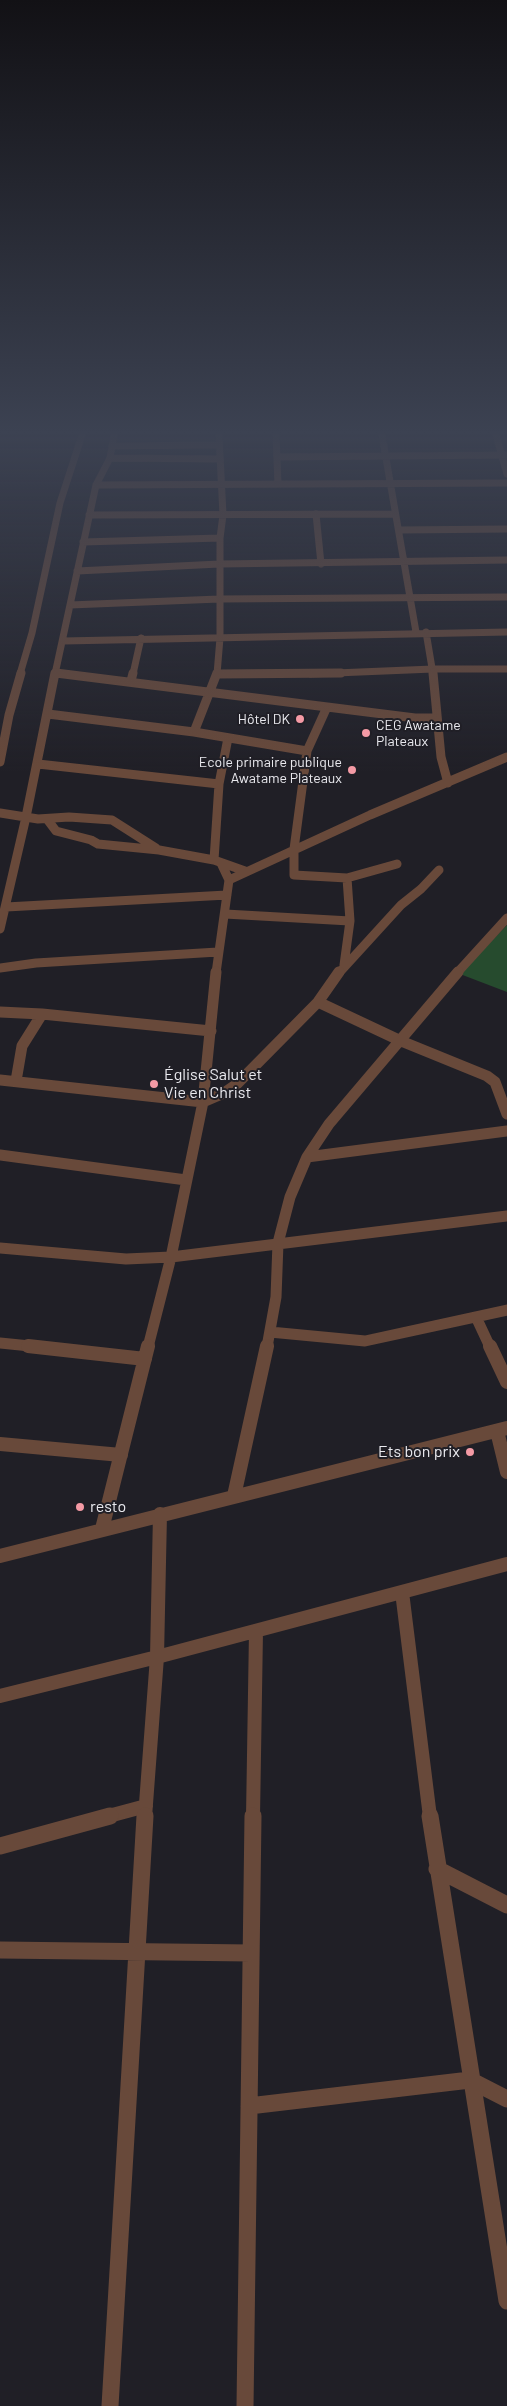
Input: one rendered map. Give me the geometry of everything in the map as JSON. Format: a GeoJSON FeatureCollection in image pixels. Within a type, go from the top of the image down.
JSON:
{"type":"FeatureCollection","features":[{"type":"Feature","properties":{"kind":"street"},"geometry":{"type":"LineString","coordinates":[[0,762],[9,716],[32,633],[51,547]]}},
{"type":"Feature","properties":{"kind":"street"},"geometry":{"type":"LineString","coordinates":[[0,929],[38,764],[82,547]]}},
{"type":"Feature","properties":{"kind":"street"},"geometry":{"type":"LineString","coordinates":[[194,732],[201,713],[212,693],[217,674],[220,638],[220,547]]}},
{"type":"Feature","properties":{"kind":"street"},"geometry":{"type":"LineString","coordinates":[[319,547],[321,564]]}},
{"type":"Feature","properties":{"kind":"street"},"geometry":{"type":"LineString","coordinates":[[402,547],[416,632]]}},
{"type":"Feature","properties":{"kind":"street"},"geometry":{"type":"LineString","coordinates":[[77,571],[219,564],[507,560]]}},
{"type":"Feature","properties":{"kind":"street"},"geometry":{"type":"LineString","coordinates":[[70,605],[410,596],[507,597]]}},
{"type":"Feature","properties":{"kind":"street"},"geometry":{"type":"LineString","coordinates":[[63,640],[220,638],[416,632],[507,632]]}},
{"type":"Feature","properties":{"kind":"street"},"geometry":{"type":"LineString","coordinates":[[426,632],[434,669],[436,718],[441,757],[448,783]]}},
{"type":"Feature","properties":{"kind":"street"},"geometry":{"type":"LineString","coordinates":[[131,680],[141,638]]}},
{"type":"Feature","properties":{"kind":"street"},"geometry":{"type":"LineString","coordinates":[[217,674],[309,675],[434,669],[507,669]]}},
{"type":"Feature","properties":{"kind":"street"},"geometry":{"type":"LineString","coordinates":[[56,673],[131,680],[212,693],[415,718],[436,718]]}},
{"type":"Feature","properties":{"kind":"street"},"geometry":{"type":"LineString","coordinates":[[327,707],[307,750],[294,849],[294,875],[348,878],[397,864]]}},
{"type":"Feature","properties":{"kind":"street"},"geometry":{"type":"LineString","coordinates":[[48,714],[194,732],[307,750]]}},
{"type":"Feature","properties":{"kind":"street"},"geometry":{"type":"LineString","coordinates":[[102,1530],[171,1257],[203,1102],[218,952],[229,880],[217,862],[219,784],[228,738]]}},
{"type":"Feature","properties":{"kind":"street"},"geometry":{"type":"LineString","coordinates":[[229,880],[294,849],[507,757]]}},
{"type":"Feature","properties":{"kind":"street"},"geometry":{"type":"LineString","coordinates":[[38,764],[219,784]]}},
{"type":"Feature","properties":{"kind":"street"},"geometry":{"type":"LineString","coordinates":[[0,813],[47,819],[69,817],[112,820],[159,850]]}},
{"type":"Feature","properties":{"kind":"street"},"geometry":{"type":"LineString","coordinates":[[47,819],[56,832],[90,840],[98,844],[159,850],[217,862],[245,871]]}},
{"type":"Feature","properties":{"kind":"street"},"geometry":{"type":"LineString","coordinates":[[0,1080],[203,1102],[224,1093],[236,1084],[318,1002],[344,965],[401,905],[439,870]]}},
{"type":"Feature","properties":{"kind":"street"},"geometry":{"type":"LineString","coordinates":[[344,965],[350,921],[348,878]]}},
{"type":"Feature","properties":{"kind":"street"},"geometry":{"type":"LineString","coordinates":[[6,907],[227,895]]}},
{"type":"Feature","properties":{"kind":"street"},"geometry":{"type":"LineString","coordinates":[[224,914],[350,921]]}},
{"type":"Feature","properties":{"kind":"street"},"geometry":{"type":"LineString","coordinates":[[234,1496],[270,1332],[276,1297],[278,1243],[290,1197],[307,1157],[329,1124],[401,1041],[452,978],[507,918]]}},
{"type":"Feature","properties":{"kind":"street"},"geometry":{"type":"LineString","coordinates":[[0,968],[218,952]]}},
{"type":"Feature","properties":{"kind":"street"},"geometry":{"type":"LineString","coordinates":[[318,1002],[401,1041],[486,1076],[495,1082],[507,1114]]}},
{"type":"Feature","properties":{"kind":"street"},"geometry":{"type":"LineString","coordinates":[[0,1012],[42,1014],[211,1031]]}},
{"type":"Feature","properties":{"kind":"street"},"geometry":{"type":"LineString","coordinates":[[16,1082],[22,1046],[42,1014]]}},
{"type":"Feature","properties":{"kind":"street"},"geometry":{"type":"LineString","coordinates":[[307,1157],[507,1131]]}},
{"type":"Feature","properties":{"kind":"street"},"geometry":{"type":"LineString","coordinates":[[0,1155],[186,1180]]}},
{"type":"Feature","properties":{"kind":"street"},"geometry":{"type":"LineString","coordinates":[[0,1248],[126,1258],[171,1257],[507,1216]]}},
{"type":"Feature","properties":{"kind":"street"},"geometry":{"type":"LineString","coordinates":[[270,1332],[366,1341],[507,1310]]}},
{"type":"Feature","properties":{"kind":"street"},"geometry":{"type":"LineString","coordinates":[[476,1317],[507,1382]]}},
{"type":"Feature","properties":{"kind":"street"},"geometry":{"type":"LineString","coordinates":[[0,1343],[145,1359]]}},
{"type":"Feature","properties":{"kind":"street"},"geometry":{"type":"LineString","coordinates":[[0,1556],[502,1429],[507,1472]]}},
{"type":"Feature","properties":{"kind":"street"},"geometry":{"type":"LineString","coordinates":[[0,1444],[121,1455]]}},
{"type":"Feature","properties":{"kind":"street"},"geometry":{"type":"LineString","coordinates":[[110,2406],[136,1951],[158,1657],[160,1514]]}},
{"type":"Feature","properties":{"kind":"street"},"geometry":{"type":"LineString","coordinates":[[0,1696],[256,1632],[507,1564]]}},
{"type":"Feature","properties":{"kind":"street"},"geometry":{"type":"LineString","coordinates":[[402,1592],[437,1869],[507,2302]]}},
{"type":"Feature","properties":{"kind":"street"},"geometry":{"type":"LineString","coordinates":[[245,2406],[256,1632]]}},
{"type":"Feature","properties":{"kind":"street"},"geometry":{"type":"LineString","coordinates":[[0,1846],[146,1806]]}},
{"type":"Feature","properties":{"kind":"street"},"geometry":{"type":"LineString","coordinates":[[437,1869],[507,1905]]}},
{"type":"Feature","properties":{"kind":"street"},"geometry":{"type":"LineString","coordinates":[[0,1950],[251,1953]]}},
{"type":"Feature","properties":{"kind":"street"},"geometry":{"type":"LineString","coordinates":[[249,2106],[470,2080],[507,2099]]}},
{"type":"Feature","properties":{"kind":"green space"},"geometry":{"type":"Polygon","coordinates":[[[507,925],[507,992],[460,974],[507,925]]]}},
{"type":"Feature","properties":{"kind":"place","name":"Hôtel DK"},"geometry":{"type":"Point","coordinates":[300,719]}},
{"type":"Feature","properties":{"kind":"place","name":"CEG Awatame Plateaux"},"geometry":{"type":"Point","coordinates":[366,733]}},
{"type":"Feature","properties":{"kind":"place","name":"Ecole primaire publique Awatame Plateaux"},"geometry":{"type":"Point","coordinates":[352,770]}},
{"type":"Feature","properties":{"kind":"place","name":"Église Salut et Vie en Christ"},"geometry":{"type":"Point","coordinates":[154,1084]}},
{"type":"Feature","properties":{"kind":"place","name":"Ets bon prix"},"geometry":{"type":"Point","coordinates":[470,1452]}},
{"type":"Feature","properties":{"kind":"place","name":"resto"},"geometry":{"type":"Point","coordinates":[80,1507]}}]}
